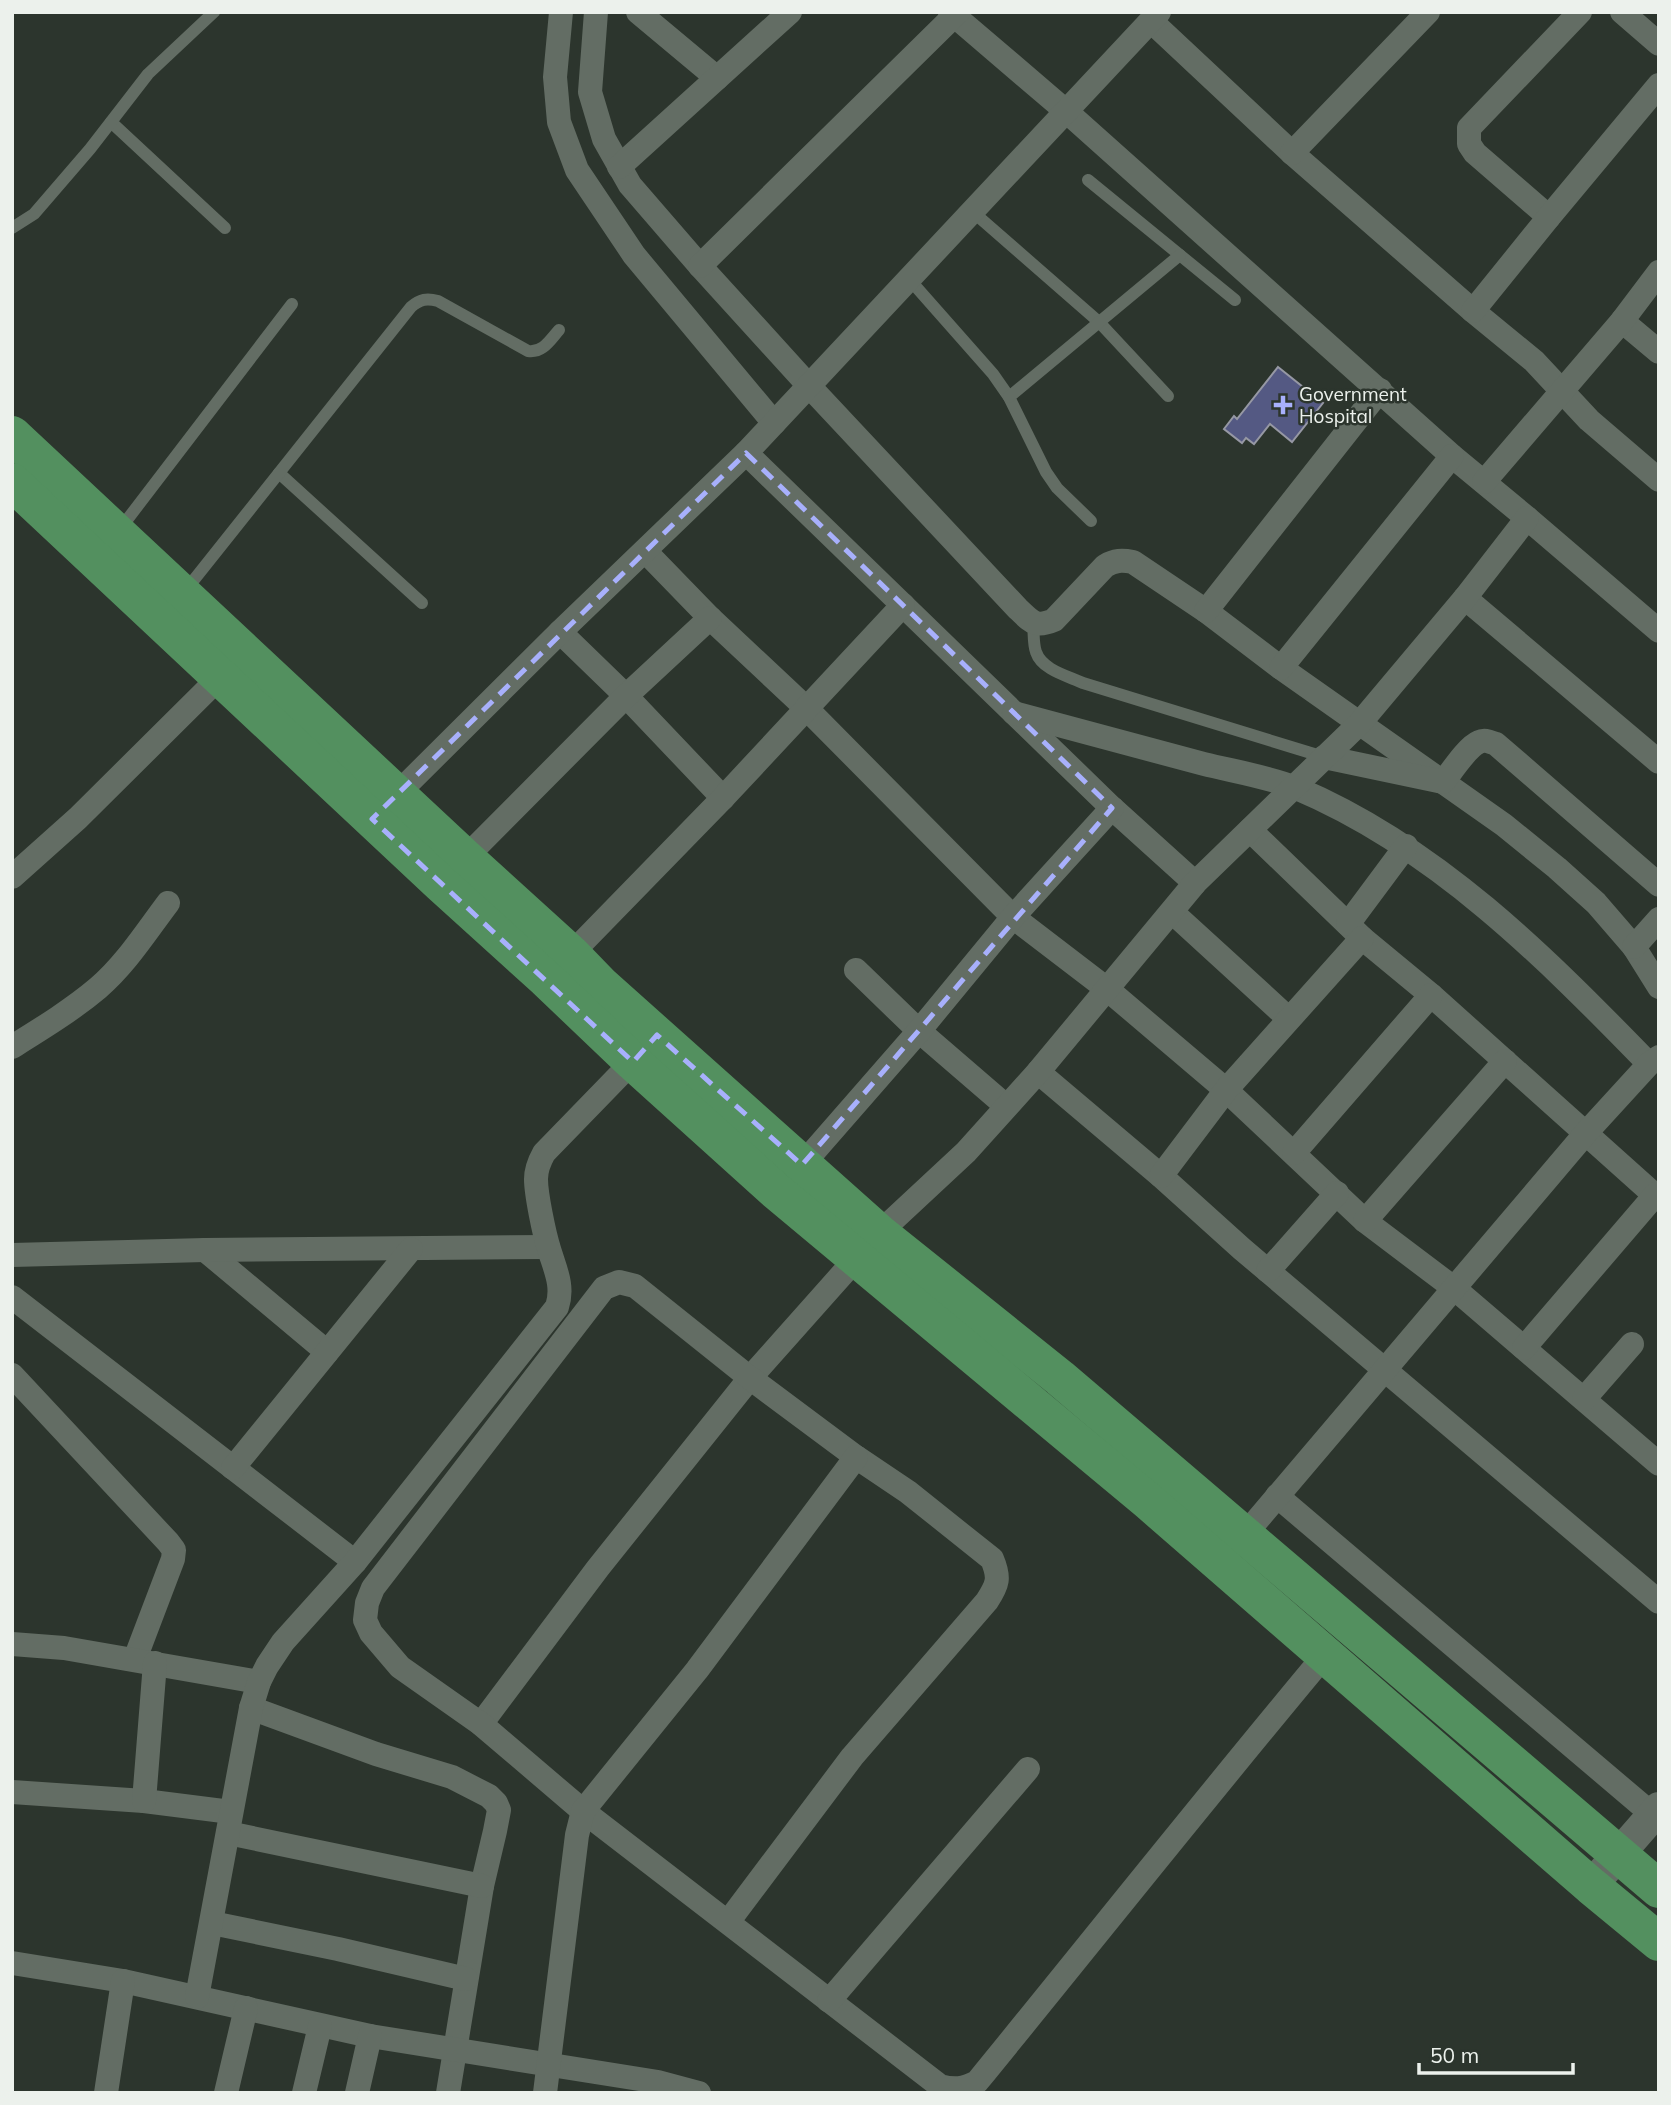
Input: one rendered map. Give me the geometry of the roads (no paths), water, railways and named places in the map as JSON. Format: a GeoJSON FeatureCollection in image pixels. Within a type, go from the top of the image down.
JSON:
{"type":"FeatureCollection","features":[{"type":"Feature","properties":{"kind":"main road"},"geometry":{"type":"LineString","coordinates":[[12,435],[220,677],[384,807],[465,858],[601,985],[645,1049],[776,1191],[868,1246]]}},
{"type":"Feature","properties":{"kind":"main road"},"geometry":{"type":"LineString","coordinates":[[12,482],[183,594],[546,979],[802,1165],[868,1246],[1012,1386],[1231,1549],[1659,1889]]}},
{"type":"Feature","properties":{"kind":"main road"},"geometry":{"type":"LineString","coordinates":[[1231,1549],[1325,1655],[1659,1942]]}},
{"type":"Feature","properties":{"kind":"street"},"geometry":{"type":"LineString","coordinates":[[561,12],[555,78],[559,122],[577,170],[634,255],[792,405],[1033,623],[1044,624],[1054,620],[1105,566],[1113,561],[1133,562],[1206,611],[1281,668],[1504,825],[1596,903],[1634,947],[1659,988]]}},
{"type":"Feature","properties":{"kind":"street"},"geometry":{"type":"LineString","coordinates":[[596,12],[590,92],[604,139],[630,185],[700,266],[792,405]]}},
{"type":"Feature","properties":{"kind":"street"},"geometry":{"type":"LineString","coordinates":[[638,12],[717,78]]}},
{"type":"Feature","properties":{"kind":"street"},"geometry":{"type":"LineString","coordinates":[[619,167],[789,12]]}},
{"type":"Feature","properties":{"kind":"street"},"geometry":{"type":"LineString","coordinates":[[1292,153],[1427,12]]}},
{"type":"Feature","properties":{"kind":"street"},"geometry":{"type":"LineString","coordinates":[[1549,217],[1475,153],[1469,144],[1469,128],[1580,12]]}},
{"type":"Feature","properties":{"kind":"street"},"geometry":{"type":"LineString","coordinates":[[1622,12],[1659,44]]}},
{"type":"Feature","properties":{"kind":"street"},"geometry":{"type":"LineString","coordinates":[[700,266],[954,14],[1380,390],[1451,456],[1659,631]]}},
{"type":"Feature","properties":{"kind":"street"},"geometry":{"type":"LineString","coordinates":[[384,807],[746,453],[1155,16],[1292,153],[1534,361],[1589,420],[1659,480]]}},
{"type":"Feature","properties":{"kind":"street"},"geometry":{"type":"LineString","coordinates":[[1474,311],[1659,85]]}},
{"type":"Feature","properties":{"kind":"street"},"geometry":{"type":"LineString","coordinates":[[1484,482],[1622,321],[1659,272]]}},
{"type":"Feature","properties":{"kind":"street"},"geometry":{"type":"LineString","coordinates":[[1622,321],[1659,352]]}},
{"type":"Feature","properties":{"kind":"street"},"geometry":{"type":"LineString","coordinates":[[1206,611],[1380,390]]}},
{"type":"Feature","properties":{"kind":"street"},"geometry":{"type":"LineString","coordinates":[[746,453],[1112,808],[1195,883]]}},
{"type":"Feature","properties":{"kind":"street"},"geometry":{"type":"LineString","coordinates":[[1281,668],[1451,456]]}},
{"type":"Feature","properties":{"kind":"street"},"geometry":{"type":"LineString","coordinates":[[481,1724],[598,1568],[750,1378],[868,1246],[966,1152],[1038,1072],[1195,883],[1360,723],[1465,598],[1527,518]]}},
{"type":"Feature","properties":{"kind":"street"},"geometry":{"type":"LineString","coordinates":[[645,551],[710,618],[806,708],[1013,917],[1107,989],[1226,1090],[1366,1221],[1455,1289],[1658,1460]]}},
{"type":"Feature","properties":{"kind":"street"},"geometry":{"type":"LineString","coordinates":[[1465,598],[1659,762]]}},
{"type":"Feature","properties":{"kind":"street"},"geometry":{"type":"LineString","coordinates":[[570,954],[723,798],[903,605]]}},
{"type":"Feature","properties":{"kind":"street"},"geometry":{"type":"LineString","coordinates":[[465,858],[626,696],[710,618]]}},
{"type":"Feature","properties":{"kind":"street"},"geometry":{"type":"LineString","coordinates":[[560,632],[626,696],[723,798]]}},
{"type":"Feature","properties":{"kind":"street"},"geometry":{"type":"LineString","coordinates":[[12,877],[78,818],[220,677]]}},
{"type":"Feature","properties":{"kind":"street"},"geometry":{"type":"LineString","coordinates":[[1014,713],[1308,773],[1443,782]]}},
{"type":"Feature","properties":{"kind":"street"},"geometry":{"type":"LineString","coordinates":[[1443,782],[1478,742],[1487,740],[1496,744],[1659,886]]}},
{"type":"Feature","properties":{"kind":"street"},"geometry":{"type":"LineString","coordinates":[[1231,1549],[1585,1135],[1655,1059],[1478,902],[1406,846],[1366,824],[1308,773]]}},
{"type":"Feature","properties":{"kind":"street"},"geometry":{"type":"LineString","coordinates":[[802,1165],[919,1031],[1013,917],[1112,808]]}},
{"type":"Feature","properties":{"kind":"street"},"geometry":{"type":"LineString","coordinates":[[1250,830],[1355,931],[1657,1196],[1524,1348]]}},
{"type":"Feature","properties":{"kind":"street"},"geometry":{"type":"LineString","coordinates":[[1161,1176],[1226,1090],[1289,1018],[1355,931],[1406,846]]}},
{"type":"Feature","properties":{"kind":"street"},"geometry":{"type":"LineString","coordinates":[[12,1048],[99,987],[128,957],[168,903]]}},
{"type":"Feature","properties":{"kind":"street"},"geometry":{"type":"LineString","coordinates":[[1172,912],[1289,1018]]}},
{"type":"Feature","properties":{"kind":"street"},"geometry":{"type":"LineString","coordinates":[[1634,947],[1659,919]]}},
{"type":"Feature","properties":{"kind":"street"},"geometry":{"type":"LineString","coordinates":[[856,970],[919,1031],[1006,1106]]}},
{"type":"Feature","properties":{"kind":"street"},"geometry":{"type":"LineString","coordinates":[[1294,1153],[1431,995]]}},
{"type":"Feature","properties":{"kind":"street"},"geometry":{"type":"LineString","coordinates":[[198,1997],[251,1708],[259,1682],[283,1642],[355,1562],[557,1307],[560,1281],[548,1247],[536,1180],[538,1164],[544,1153],[645,1049]]}},
{"type":"Feature","properties":{"kind":"street"},"geometry":{"type":"LineString","coordinates":[[1366,1221],[1505,1061]]}},
{"type":"Feature","properties":{"kind":"street"},"geometry":{"type":"LineString","coordinates":[[1038,1072],[1659,1602]]}},
{"type":"Feature","properties":{"kind":"street"},"geometry":{"type":"LineString","coordinates":[[1268,1271],[1337,1194]]}},
{"type":"Feature","properties":{"kind":"street"},"geometry":{"type":"LineString","coordinates":[[12,1255],[205,1250],[548,1247]]}},
{"type":"Feature","properties":{"kind":"street"},"geometry":{"type":"LineString","coordinates":[[233,1468],[411,1249]]}},
{"type":"Feature","properties":{"kind":"street"},"geometry":{"type":"LineString","coordinates":[[205,1250],[327,1352]]}},
{"type":"Feature","properties":{"kind":"street"},"geometry":{"type":"LineString","coordinates":[[728,1922],[852,1757],[987,1601],[995,1588],[998,1573],[992,1559],[908,1492],[750,1378],[635,1286],[619,1282],[604,1288],[373,1588],[367,1603],[365,1620],[371,1633],[400,1667],[481,1724],[583,1811],[940,2086],[955,2090],[977,2082],[1325,1655]]}},
{"type":"Feature","properties":{"kind":"street"},"geometry":{"type":"LineString","coordinates":[[12,1297],[355,1562]]}},
{"type":"Feature","properties":{"kind":"street"},"geometry":{"type":"LineString","coordinates":[[1584,1399],[1632,1345]]}},
{"type":"Feature","properties":{"kind":"street"},"geometry":{"type":"LineString","coordinates":[[12,1375],[174,1550],[145,1661],[144,1801]]}},
{"type":"Feature","properties":{"kind":"street"},"geometry":{"type":"LineString","coordinates":[[545,2093],[577,1835],[583,1811],[697,1670],[856,1457]]}},
{"type":"Feature","properties":{"kind":"street"},"geometry":{"type":"LineString","coordinates":[[1278,1496],[1657,1815],[1591,1886]]}},
{"type":"Feature","properties":{"kind":"street"},"geometry":{"type":"LineString","coordinates":[[12,1644],[64,1648],[259,1682]]}},
{"type":"Feature","properties":{"kind":"street"},"geometry":{"type":"LineString","coordinates":[[251,1708],[376,1754],[452,1777],[489,1796],[496,1803],[499,1810],[482,1886],[448,2093]]}},
{"type":"Feature","properties":{"kind":"street"},"geometry":{"type":"LineString","coordinates":[[829,2001],[1028,1769]]}},
{"type":"Feature","properties":{"kind":"street"},"geometry":{"type":"LineString","coordinates":[[12,1792],[144,1801],[482,1886]]}},
{"type":"Feature","properties":{"kind":"street"},"geometry":{"type":"LineString","coordinates":[[212,1923],[466,1979]]}},
{"type":"Feature","properties":{"kind":"street"},"geometry":{"type":"LineString","coordinates":[[12,1963],[123,1981],[370,2036],[550,2064],[657,2087],[699,2093]]}},
{"type":"Feature","properties":{"kind":"street"},"geometry":{"type":"LineString","coordinates":[[106,2093],[123,1981]]}},
{"type":"Feature","properties":{"kind":"street"},"geometry":{"type":"LineString","coordinates":[[226,2093],[246,2008]]}},
{"type":"Feature","properties":{"kind":"street"},"geometry":{"type":"LineString","coordinates":[[304,2093],[320,2026]]}},
{"type":"Feature","properties":{"kind":"street"},"geometry":{"type":"LineString","coordinates":[[358,2093],[370,2036]]}},
{"type":"Feature","properties":{"kind":"lane"},"geometry":{"type":"LineString","coordinates":[[12,228],[34,214],[148,74],[214,12]]}},
{"type":"Feature","properties":{"kind":"lane"},"geometry":{"type":"LineString","coordinates":[[111,122],[225,228]]}},
{"type":"Feature","properties":{"kind":"lane"},"geometry":{"type":"LineString","coordinates":[[1088,180],[1235,300]]}},
{"type":"Feature","properties":{"kind":"lane"},"geometry":{"type":"LineString","coordinates":[[973,212],[1099,322],[1168,396]]}},
{"type":"Feature","properties":{"kind":"lane"},"geometry":{"type":"LineString","coordinates":[[1009,397],[1180,256]]}},
{"type":"Feature","properties":{"kind":"lane"},"geometry":{"type":"LineString","coordinates":[[910,280],[993,374],[1009,397],[1046,472],[1091,521]]}},
{"type":"Feature","properties":{"kind":"lane"},"geometry":{"type":"LineString","coordinates":[[183,594],[419,301],[438,301],[528,351],[535,352],[543,348],[559,330]]}},
{"type":"Feature","properties":{"kind":"lane"},"geometry":{"type":"LineString","coordinates":[[108,547],[292,304]]}},
{"type":"Feature","properties":{"kind":"lane"},"geometry":{"type":"LineString","coordinates":[[279,473],[422,603]]}},
{"type":"Feature","properties":{"kind":"lane"},"geometry":{"type":"LineString","coordinates":[[1033,623],[1036,652],[1041,661],[1050,668],[1083,684],[1308,773]]}},
{"type":"Feature","properties":{"kind":"place","name":"Government Hospital"},"geometry":{"type":"Point","coordinates":[1283,405]}}]}
